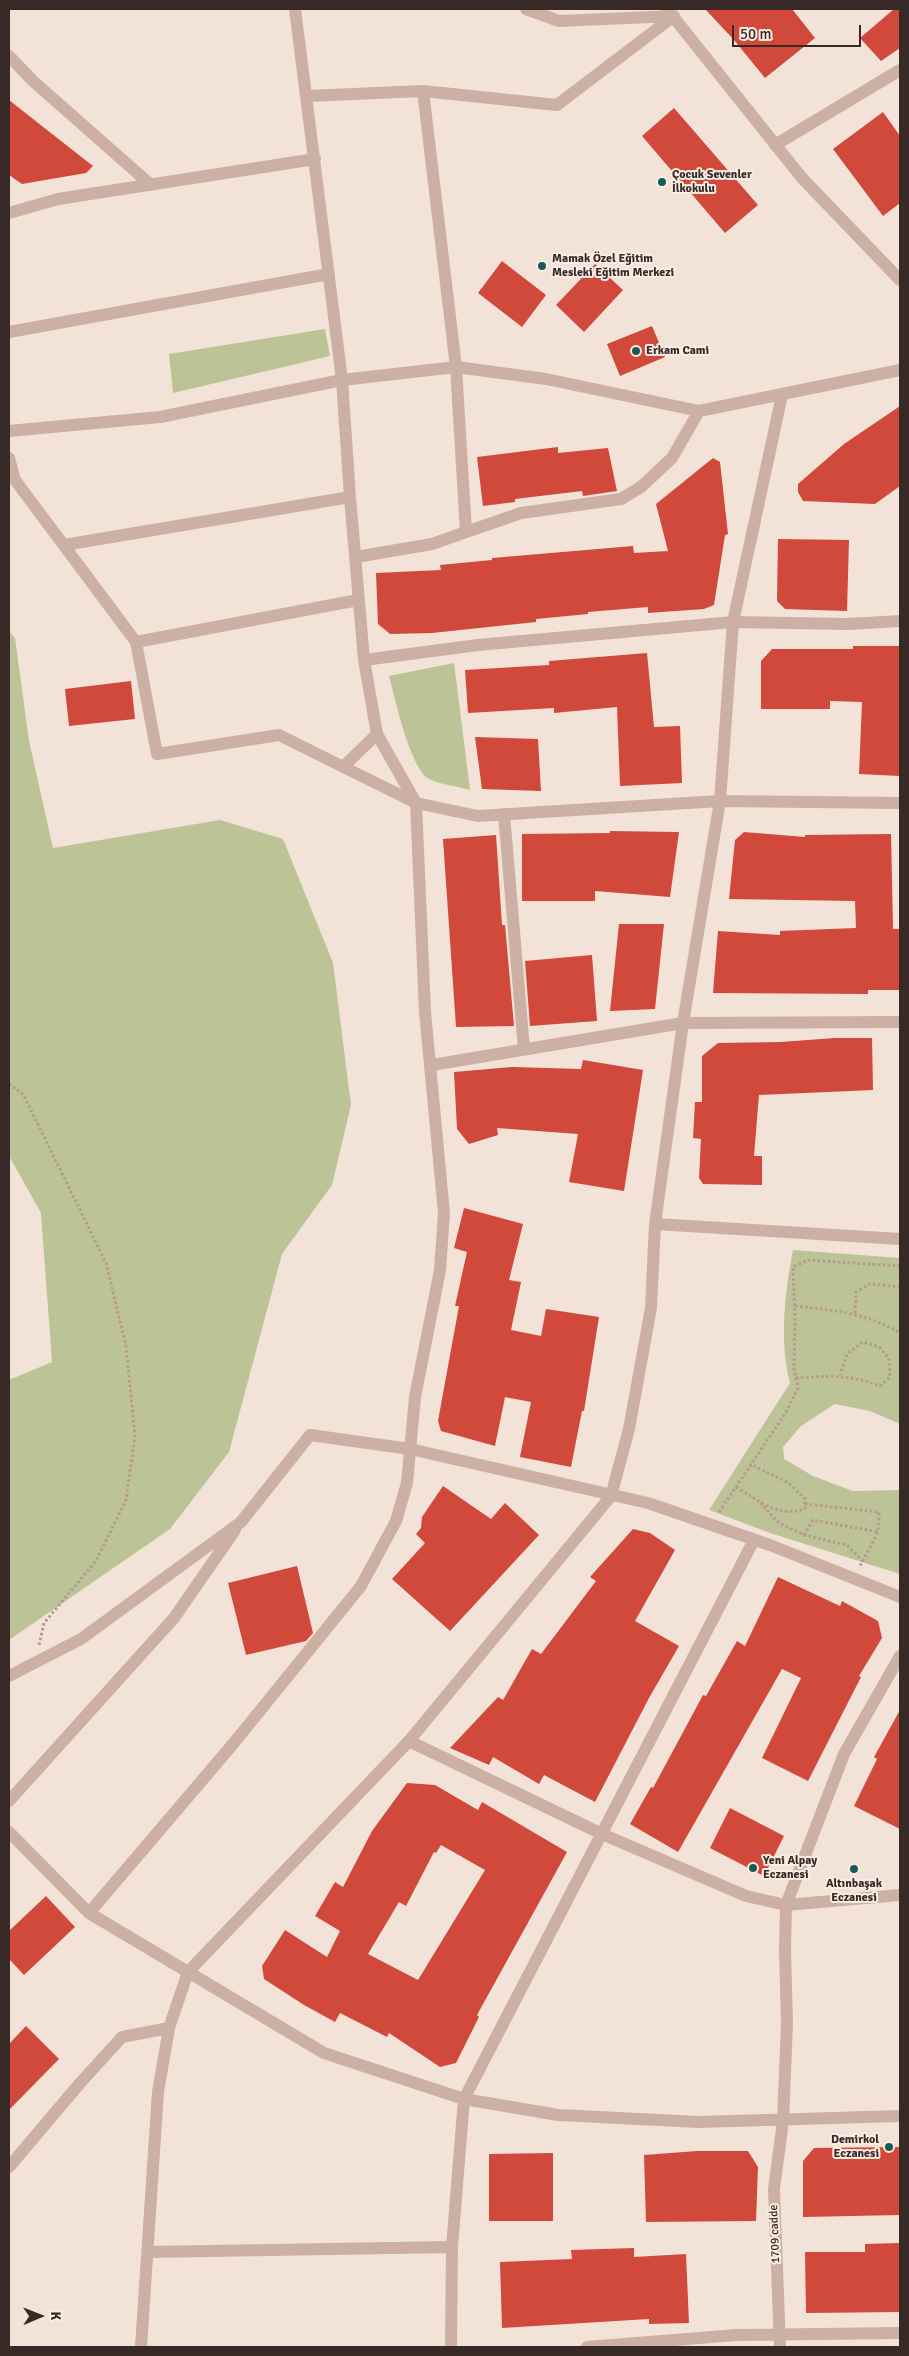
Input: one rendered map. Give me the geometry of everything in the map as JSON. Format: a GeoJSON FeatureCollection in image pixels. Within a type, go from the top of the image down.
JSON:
{"type":"FeatureCollection","features":[{"type":"Feature","properties":{"kind":"street"},"geometry":{"type":"LineString","coordinates":[[90,1913],[233,1744],[361,1586],[396,1521],[408,1483],[415,1398],[440,1270],[444,1214],[432,1064],[425,1012],[416,803],[377,734],[364,660],[342,380],[295,9]]}},
{"type":"Feature","properties":{"kind":"street"},"geometry":{"type":"LineString","coordinates":[[526,9],[559,21],[671,13]]}},
{"type":"Feature","properties":{"kind":"street"},"geometry":{"type":"LineString","coordinates":[[306,96],[423,91],[558,104],[671,13]]}},
{"type":"Feature","properties":{"kind":"street"},"geometry":{"type":"LineString","coordinates":[[671,13],[802,178],[900,280]]}},
{"type":"Feature","properties":{"kind":"street"},"geometry":{"type":"LineString","coordinates":[[9,56],[33,81],[151,185]]}},
{"type":"Feature","properties":{"kind":"street"},"geometry":{"type":"LineString","coordinates":[[775,145],[900,70]]}},
{"type":"Feature","properties":{"kind":"street"},"geometry":{"type":"LineString","coordinates":[[423,91],[456,367],[466,532]]}},
{"type":"Feature","properties":{"kind":"street"},"geometry":{"type":"LineString","coordinates":[[9,213],[58,199],[314,159]]}},
{"type":"Feature","properties":{"kind":"street"},"geometry":{"type":"LineString","coordinates":[[9,332],[329,274]]}},
{"type":"Feature","properties":{"kind":"street"},"geometry":{"type":"LineString","coordinates":[[9,431],[160,418],[342,380],[456,367],[546,379],[699,411],[900,370]]}},
{"type":"Feature","properties":{"kind":"street"},"geometry":{"type":"LineString","coordinates":[[141,2347],[158,2092],[168,2028],[188,1972],[409,1741],[611,1496],[629,1429],[652,1308],[654,1224],[683,1023],[720,801],[732,622],[782,395]]}},
{"type":"Feature","properties":{"kind":"street"},"geometry":{"type":"LineString","coordinates":[[356,556],[432,544],[521,513],[621,499],[641,487],[672,458],[699,411]]}},
{"type":"Feature","properties":{"kind":"street"},"geometry":{"type":"LineString","coordinates":[[9,458],[12,481],[64,545],[136,642],[157,754],[279,736],[416,803],[478,816],[720,801],[900,803]]}},
{"type":"Feature","properties":{"kind":"street"},"geometry":{"type":"LineString","coordinates":[[64,545],[350,497]]}},
{"type":"Feature","properties":{"kind":"street"},"geometry":{"type":"LineString","coordinates":[[136,642],[358,600]]}},
{"type":"Feature","properties":{"kind":"street"},"geometry":{"type":"LineString","coordinates":[[364,660],[478,645],[732,622],[848,624],[900,621]]}},
{"type":"Feature","properties":{"kind":"street"},"geometry":{"type":"LineString","coordinates":[[343,767],[377,734]]}},
{"type":"Feature","properties":{"kind":"street"},"geometry":{"type":"LineString","coordinates":[[504,814],[524,1049]]}},
{"type":"Feature","properties":{"kind":"street"},"geometry":{"type":"LineString","coordinates":[[432,1064],[683,1023],[900,1022]]}},
{"type":"Feature","properties":{"kind":"street"},"geometry":{"type":"LineString","coordinates":[[654,1224],[900,1239]]}},
{"type":"Feature","properties":{"kind":"street"},"geometry":{"type":"LineString","coordinates":[[9,1801],[174,1618],[241,1522],[310,1435],[410,1449],[648,1503],[754,1540],[900,1597]]}},
{"type":"Feature","properties":{"kind":"street"},"geometry":{"type":"LineString","coordinates":[[10,1675],[81,1639],[241,1522]]}},
{"type":"Feature","properties":{"kind":"street"},"geometry":{"type":"LineString","coordinates":[[451,2347],[452,2247],[464,2099],[754,1540]]}},
{"type":"Feature","properties":{"kind":"street","name":"1709 cadde"},"geometry":{"type":"LineString","coordinates":[[780,2347],[778,2334],[774,2189],[783,2121],[787,2023],[786,1905],[844,1754],[900,1656]]}},
{"type":"Feature","properties":{"kind":"street"},"geometry":{"type":"LineString","coordinates":[[409,1741],[602,1834],[746,1896],[786,1905],[900,1895]]}},
{"type":"Feature","properties":{"kind":"street"},"geometry":{"type":"LineString","coordinates":[[9,1832],[90,1913],[324,2053],[464,2099],[558,2115],[699,2122],[783,2121],[900,2116]]}},
{"type":"Feature","properties":{"kind":"street"},"geometry":{"type":"LineString","coordinates":[[11,2160],[122,2037],[168,2028]]}},
{"type":"Feature","properties":{"kind":"street"},"geometry":{"type":"LineString","coordinates":[[148,2252],[452,2247]]}},
{"type":"Feature","properties":{"kind":"street"},"geometry":{"type":"LineString","coordinates":[[587,2347],[736,2335],[900,2333]]}},
{"type":"Feature","properties":{"kind":"path"},"geometry":{"type":"LineString","coordinates":[[9,1084],[23,1094],[106,1263],[126,1346],[135,1436],[126,1500],[96,1560],[44,1623],[36,1662]]}},
{"type":"Feature","properties":{"kind":"path"},"geometry":{"type":"LineString","coordinates":[[710,1525],[785,1414],[798,1388],[794,1369],[795,1306],[793,1268],[808,1260],[900,1266]]}},
{"type":"Feature","properties":{"kind":"path"},"geometry":{"type":"LineString","coordinates":[[855,1313],[856,1292],[870,1284],[900,1287]]}},
{"type":"Feature","properties":{"kind":"path"},"geometry":{"type":"LineString","coordinates":[[795,1306],[855,1313],[887,1325],[900,1333]]}},
{"type":"Feature","properties":{"kind":"path"},"geometry":{"type":"LineString","coordinates":[[796,1378],[840,1375],[864,1379],[880,1386],[890,1377],[889,1358],[879,1347],[863,1342],[847,1354],[840,1375]]}},
{"type":"Feature","properties":{"kind":"path"},"geometry":{"type":"LineString","coordinates":[[736,1487],[779,1512],[796,1512],[805,1509],[805,1499],[789,1483],[750,1464]]}},
{"type":"Feature","properties":{"kind":"path"},"geometry":{"type":"LineString","coordinates":[[758,1500],[779,1524],[804,1535],[847,1545],[862,1561]]}},
{"type":"Feature","properties":{"kind":"path"},"geometry":{"type":"LineString","coordinates":[[805,1504],[880,1512],[878,1532],[853,1578]]}},
{"type":"Feature","properties":{"kind":"path"},"geometry":{"type":"LineString","coordinates":[[804,1535],[813,1520],[878,1532]]}},
{"type":"Feature","properties":{"kind":"green space"},"geometry":{"type":"Polygon","coordinates":[[[325,329],[330,356],[173,393],[169,354],[325,329]]]}},
{"type":"Feature","properties":{"kind":"green space"},"geometry":{"type":"Polygon","coordinates":[[[9,631],[15,638],[29,741],[53,848],[220,820],[283,839],[333,963],[351,1105],[332,1185],[282,1254],[229,1452],[170,1529],[9,1640],[9,1380],[52,1362],[41,1213],[9,1156],[9,631]]]}},
{"type":"Feature","properties":{"kind":"green space"},"geometry":{"type":"Polygon","coordinates":[[[454,663],[470,790],[434,781],[422,772],[404,732],[389,676],[454,663]]]}},
{"type":"Feature","properties":{"kind":"green space"},"geometry":{"type":"Polygon","coordinates":[[[793,1250],[900,1258],[900,1424],[870,1411],[835,1404],[801,1426],[783,1447],[784,1459],[813,1476],[853,1491],[900,1490],[900,1574],[770,1533],[709,1510],[790,1383],[785,1350],[784,1316],[793,1250]]]}},
{"type":"Feature","properties":{"kind":"building"},"geometry":{"type":"Polygon","coordinates":[[[705,9],[792,9],[815,38],[765,78],[734,40],[705,9]]]}},
{"type":"Feature","properties":{"kind":"building"},"geometry":{"type":"Polygon","coordinates":[[[894,9],[900,9],[900,48],[881,61],[860,38],[894,9]]]}},
{"type":"Feature","properties":{"kind":"building"},"geometry":{"type":"Polygon","coordinates":[[[9,100],[93,166],[86,173],[22,184],[9,175],[9,100]]]}},
{"type":"Feature","properties":{"kind":"building"},"geometry":{"type":"Polygon","coordinates":[[[674,108],[758,205],[725,233],[642,136],[674,108]]]}},
{"type":"Feature","properties":{"kind":"building"},"geometry":{"type":"Polygon","coordinates":[[[883,112],[900,136],[900,203],[883,216],[833,149],[883,112]]]}},
{"type":"Feature","properties":{"kind":"building"},"geometry":{"type":"Polygon","coordinates":[[[502,261],[546,295],[522,327],[478,293],[502,261]]]}},
{"type":"Feature","properties":{"kind":"building"},"geometry":{"type":"Polygon","coordinates":[[[595,264],[623,290],[584,332],[556,305],[595,264]]]}},
{"type":"Feature","properties":{"kind":"building","name":"Erkam Cami"},"geometry":{"type":"Polygon","coordinates":[[[652,326],[665,357],[620,376],[607,344],[652,326]]]}},
{"type":"Feature","properties":{"kind":"building"},"geometry":{"type":"Polygon","coordinates":[[[900,406],[900,486],[875,504],[803,501],[798,492],[798,484],[844,444],[900,406]]]}},
{"type":"Feature","properties":{"kind":"building"},"geometry":{"type":"Polygon","coordinates":[[[558,447],[558,453],[608,448],[617,491],[583,496],[582,491],[515,499],[515,502],[483,506],[477,457],[558,447]]]}},
{"type":"Feature","properties":{"kind":"building"},"geometry":{"type":"Polygon","coordinates":[[[713,458],[720,462],[728,534],[725,535],[714,605],[704,609],[648,613],[648,607],[588,612],[588,614],[536,619],[536,622],[432,633],[390,634],[378,624],[376,573],[441,570],[440,565],[492,560],[492,558],[633,546],[634,553],[668,551],[656,504],[713,458]]]}},
{"type":"Feature","properties":{"kind":"building"},"geometry":{"type":"Polygon","coordinates":[[[778,539],[849,540],[847,611],[785,609],[777,601],[778,539]]]}},
{"type":"Feature","properties":{"kind":"building"},"geometry":{"type":"Polygon","coordinates":[[[853,646],[900,646],[900,776],[859,774],[862,702],[830,701],[830,709],[761,709],[761,661],[772,649],[853,649],[853,646]]]}},
{"type":"Feature","properties":{"kind":"building"},"geometry":{"type":"Polygon","coordinates":[[[647,653],[654,727],[680,726],[682,783],[620,786],[617,707],[554,713],[554,708],[468,713],[465,670],[549,665],[549,661],[647,653]]]}},
{"type":"Feature","properties":{"kind":"building"},"geometry":{"type":"Polygon","coordinates":[[[131,681],[135,719],[69,726],[65,689],[131,681]]]}},
{"type":"Feature","properties":{"kind":"building"},"geometry":{"type":"Polygon","coordinates":[[[475,737],[538,739],[541,791],[482,789],[475,737]]]}},
{"type":"Feature","properties":{"kind":"building"},"geometry":{"type":"Polygon","coordinates":[[[610,831],[679,832],[670,897],[595,891],[595,901],[522,901],[522,834],[610,833],[610,831]]]}},
{"type":"Feature","properties":{"kind":"building"},"geometry":{"type":"Polygon","coordinates":[[[744,832],[805,837],[805,835],[891,834],[893,929],[900,929],[900,990],[868,990],[868,994],[713,993],[718,931],[780,935],[780,931],[856,928],[855,901],[729,899],[735,840],[744,832]]]}},
{"type":"Feature","properties":{"kind":"building"},"geometry":{"type":"Polygon","coordinates":[[[496,835],[502,925],[505,925],[514,1026],[456,1027],[443,839],[496,835]]]}},
{"type":"Feature","properties":{"kind":"building"},"geometry":{"type":"Polygon","coordinates":[[[619,924],[664,924],[655,1009],[610,1011],[619,924]]]}},
{"type":"Feature","properties":{"kind":"building"},"geometry":{"type":"Polygon","coordinates":[[[592,955],[597,1021],[530,1026],[525,961],[592,955]]]}},
{"type":"Feature","properties":{"kind":"building"},"geometry":{"type":"Polygon","coordinates":[[[835,1038],[872,1038],[873,1090],[759,1095],[754,1156],[762,1156],[762,1185],[703,1184],[699,1178],[701,1139],[693,1138],[695,1102],[702,1102],[702,1056],[718,1043],[781,1042],[835,1038]]]}},
{"type":"Feature","properties":{"kind":"building"},"geometry":{"type":"Polygon","coordinates":[[[583,1060],[643,1070],[624,1191],[569,1182],[578,1134],[497,1128],[498,1135],[469,1144],[457,1129],[454,1072],[512,1067],[581,1069],[583,1060]]]}},
{"type":"Feature","properties":{"kind":"building"},"geometry":{"type":"Polygon","coordinates":[[[464,1208],[523,1224],[509,1280],[521,1282],[511,1330],[541,1336],[546,1309],[599,1317],[584,1411],[582,1411],[571,1467],[520,1457],[531,1402],[505,1397],[495,1446],[441,1431],[438,1421],[459,1306],[455,1306],[467,1252],[454,1248],[464,1208]]]}},
{"type":"Feature","properties":{"kind":"building"},"geometry":{"type":"Polygon","coordinates":[[[443,1486],[491,1519],[505,1503],[539,1535],[450,1631],[392,1579],[425,1543],[416,1534],[421,1528],[422,1517],[443,1486]]]}},
{"type":"Feature","properties":{"kind":"building"},"geometry":{"type":"Polygon","coordinates":[[[633,1529],[650,1533],[675,1550],[635,1621],[679,1646],[649,1698],[595,1802],[544,1775],[539,1784],[493,1757],[489,1765],[450,1748],[498,1697],[503,1700],[532,1649],[541,1654],[596,1581],[590,1577],[633,1529]]]}},
{"type":"Feature","properties":{"kind":"building"},"geometry":{"type":"Polygon","coordinates":[[[297,1566],[313,1633],[306,1641],[246,1655],[228,1583],[297,1566]]]}},
{"type":"Feature","properties":{"kind":"building"},"geometry":{"type":"Polygon","coordinates":[[[778,1577],[840,1606],[842,1601],[878,1621],[882,1638],[859,1676],[861,1677],[808,1781],[762,1758],[801,1678],[782,1669],[678,1852],[630,1824],[651,1787],[653,1788],[703,1695],[706,1696],[737,1641],[745,1646],[778,1577]]]}},
{"type":"Feature","properties":{"kind":"building"},"geometry":{"type":"Polygon","coordinates":[[[900,1710],[900,1829],[854,1806],[877,1759],[874,1757],[900,1710]]]}},
{"type":"Feature","properties":{"kind":"building"},"geometry":{"type":"Polygon","coordinates":[[[407,1783],[435,1785],[478,1810],[482,1802],[567,1852],[477,2015],[479,2017],[456,2063],[440,2067],[389,2033],[387,2037],[340,2013],[335,2022],[304,2005],[264,1979],[262,1966],[285,1930],[327,1957],[340,1931],[315,1916],[335,1882],[343,1887],[372,1831],[407,1783]],[[441,1845],[436,1853],[434,1852],[406,1906],[399,1902],[368,1954],[418,1980],[485,1870],[441,1845]]]}},
{"type":"Feature","properties":{"kind":"building"},"geometry":{"type":"Polygon","coordinates":[[[730,1808],[784,1836],[764,1876],[710,1848],[730,1808]]]}},
{"type":"Feature","properties":{"kind":"building"},"geometry":{"type":"Polygon","coordinates":[[[46,1896],[75,1927],[24,1975],[9,1959],[9,1931],[46,1896]]]}},
{"type":"Feature","properties":{"kind":"building"},"geometry":{"type":"Polygon","coordinates":[[[26,2026],[59,2059],[9,2110],[9,2044],[26,2026]]]}},
{"type":"Feature","properties":{"kind":"building"},"geometry":{"type":"Polygon","coordinates":[[[900,2147],[900,2215],[803,2217],[803,2161],[814,2148],[900,2147]]]}},
{"type":"Feature","properties":{"kind":"building"},"geometry":{"type":"Polygon","coordinates":[[[697,2151],[748,2151],[758,2167],[756,2221],[646,2222],[644,2155],[697,2151]]]}},
{"type":"Feature","properties":{"kind":"building"},"geometry":{"type":"Polygon","coordinates":[[[553,2153],[553,2221],[489,2221],[489,2154],[553,2153]]]}},
{"type":"Feature","properties":{"kind":"building"},"geometry":{"type":"Polygon","coordinates":[[[900,2243],[900,2312],[806,2313],[805,2252],[865,2252],[865,2244],[900,2243]]]}},
{"type":"Feature","properties":{"kind":"building"},"geometry":{"type":"Polygon","coordinates":[[[634,2248],[634,2257],[686,2254],[689,2323],[649,2324],[649,2319],[502,2328],[500,2262],[572,2259],[571,2250],[634,2248]]]}},
{"type":"Feature","properties":{"kind":"place","name":"Çocuk Sevenler İlkokulu"},"geometry":{"type":"Point","coordinates":[662,182]}},
{"type":"Feature","properties":{"kind":"place","name":"Mamak Özel Eğitim Mesleki Eğitim Merkezi"},"geometry":{"type":"Point","coordinates":[542,266]}},
{"type":"Feature","properties":{"kind":"place","name":"Erkam Cami"},"geometry":{"type":"Point","coordinates":[636,351]}},
{"type":"Feature","properties":{"kind":"place","name":"Yeni Alpay Eczanesi"},"geometry":{"type":"Point","coordinates":[753,1868]}},
{"type":"Feature","properties":{"kind":"place","name":"Altınbaşak Eczanesi"},"geometry":{"type":"Point","coordinates":[854,1869]}},
{"type":"Feature","properties":{"kind":"place","name":"Demirkol Eczanesi"},"geometry":{"type":"Point","coordinates":[889,2147]}}]}
